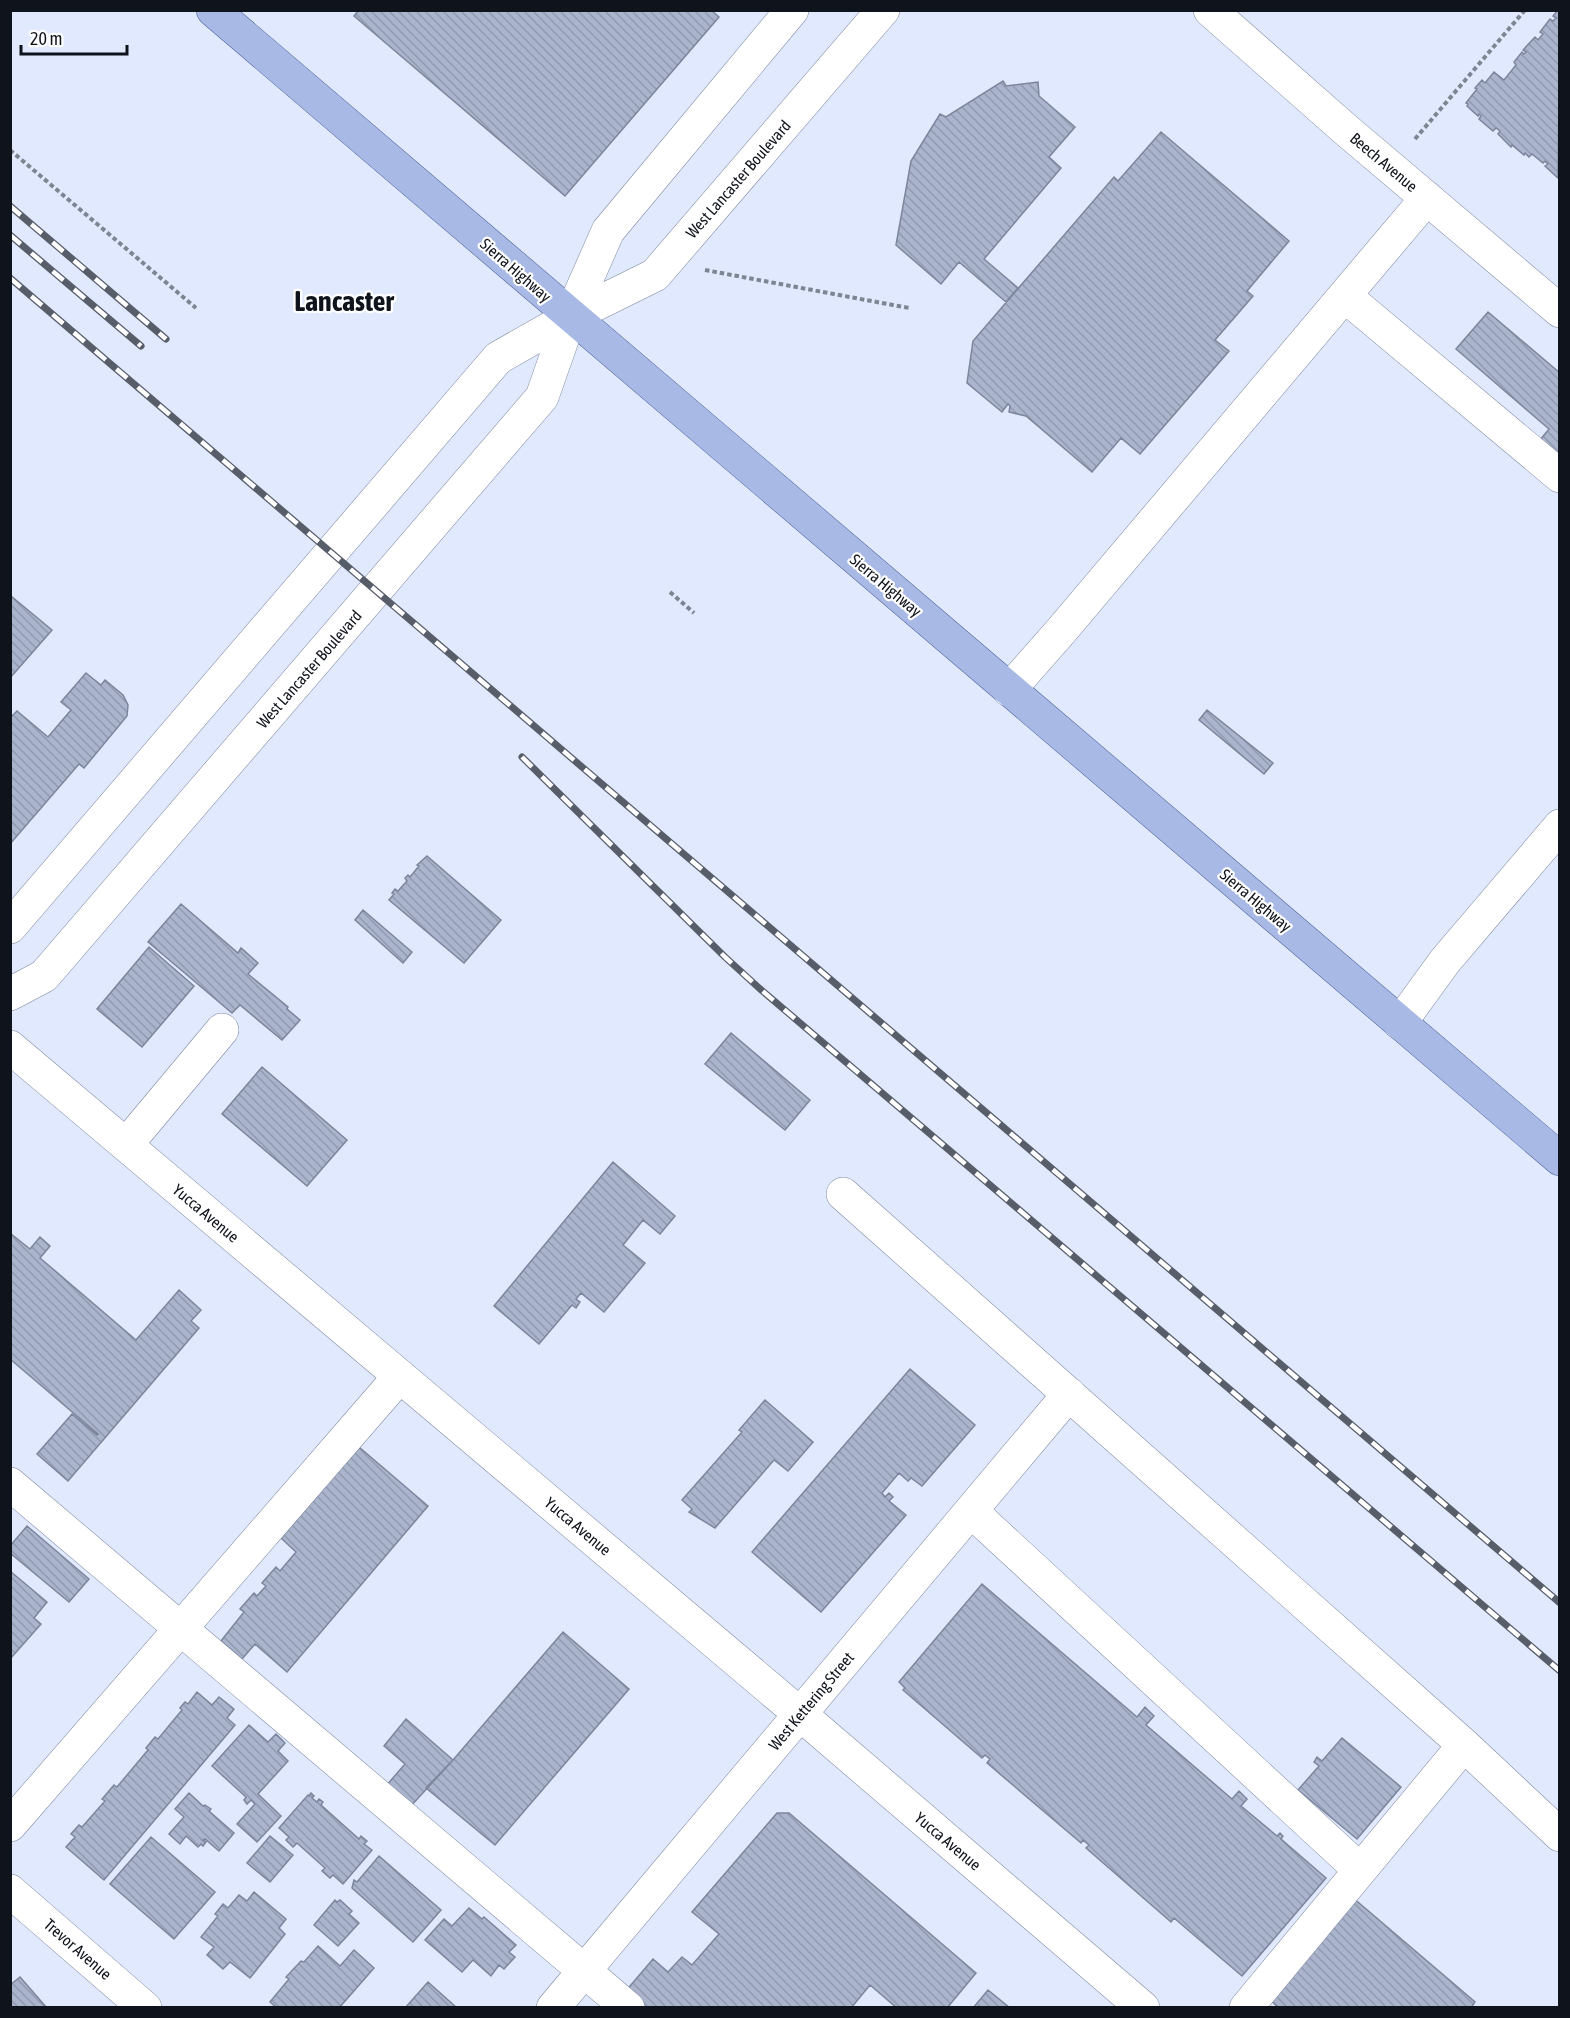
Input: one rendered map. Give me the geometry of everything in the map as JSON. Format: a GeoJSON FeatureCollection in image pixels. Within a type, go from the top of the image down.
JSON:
{"type":"FeatureCollection","features":[{"type":"Feature","properties":{"kind":"main road","name":"Sierra Highway"},"geometry":{"type":"LineString","coordinates":[[213,10],[570,317],[1560,1159]]}},
{"type":"Feature","properties":{"kind":"street","name":"West Lancaster Boulevard"},"geometry":{"type":"LineString","coordinates":[[10,994],[44,976],[542,397],[570,317],[608,231],[792,10]]}},
{"type":"Feature","properties":{"kind":"street","name":"West Lancaster Boulevard"},"geometry":{"type":"LineString","coordinates":[[10,927],[498,358],[570,317],[656,275],[883,10]]}},
{"type":"Feature","properties":{"kind":"street","name":"Beech Avenue"},"geometry":{"type":"LineString","coordinates":[[1210,10],[1345,129],[1560,311]]}},
{"type":"Feature","properties":{"kind":"street"},"geometry":{"type":"LineString","coordinates":[[1009,690],[1427,198]]}},
{"type":"Feature","properties":{"kind":"street"},"geometry":{"type":"LineString","coordinates":[[1345,296],[1560,476]]}},
{"type":"Feature","properties":{"kind":"street"},"geometry":{"type":"LineString","coordinates":[[1400,1023],[1445,961],[1560,826]]}},
{"type":"Feature","properties":{"kind":"street"},"geometry":{"type":"LineString","coordinates":[[126,1144],[222,1030]]}},
{"type":"Feature","properties":{"kind":"street","name":"Yucca Avenue"},"geometry":{"type":"LineString","coordinates":[[10,1047],[800,1714],[1143,2007]]}},
{"type":"Feature","properties":{"kind":"street"},"geometry":{"type":"LineString","coordinates":[[843,1194],[1464,1745],[1560,1835]]}},
{"type":"Feature","properties":{"kind":"street"},"geometry":{"type":"LineString","coordinates":[[10,1825],[400,1376]]}},
{"type":"Feature","properties":{"kind":"street","name":"West Kettering Street"},"geometry":{"type":"LineString","coordinates":[[553,2007],[1069,1394]]}},
{"type":"Feature","properties":{"kind":"street"},"geometry":{"type":"LineString","coordinates":[[10,1484],[628,2007]]}},
{"type":"Feature","properties":{"kind":"street"},"geometry":{"type":"LineString","coordinates":[[971,1511],[1360,1870]]}},
{"type":"Feature","properties":{"kind":"street"},"geometry":{"type":"LineString","coordinates":[[1246,2007],[1464,1745]]}},
{"type":"Feature","properties":{"kind":"street","name":"Trevor Avenue"},"geometry":{"type":"LineString","coordinates":[[13,1898],[145,2007]]}},
{"type":"Feature","properties":{"kind":"path"},"geometry":{"type":"LineString","coordinates":[[1415,140],[1525,10]]}},
{"type":"Feature","properties":{"kind":"path"},"geometry":{"type":"LineString","coordinates":[[10,150],[196,308]]}},
{"type":"Feature","properties":{"kind":"path"},"geometry":{"type":"LineString","coordinates":[[704,270],[909,308]]}},
{"type":"Feature","properties":{"kind":"path"},"geometry":{"type":"LineString","coordinates":[[670,592],[694,613]]}},
{"type":"Feature","properties":{"kind":"building"},"geometry":{"type":"Polygon","coordinates":[[[359,10],[711,10],[719,17],[565,196],[354,16],[359,10]]]}},
{"type":"Feature","properties":{"kind":"building"},"geometry":{"type":"Polygon","coordinates":[[[1560,10],[1558,178],[1545,166],[1548,164],[1545,161],[1543,163],[1532,154],[1529,157],[1512,145],[1511,147],[1498,134],[1500,131],[1496,128],[1493,131],[1466,103],[1482,80],[1485,83],[1494,72],[1504,80],[1516,65],[1514,62],[1522,52],[1524,54],[1526,52],[1523,50],[1535,37],[1538,40],[1543,34],[1540,32],[1550,19],[1553,21],[1556,18],[1553,16],[1560,10]]]}},
{"type":"Feature","properties":{"kind":"building"},"geometry":{"type":"Polygon","coordinates":[[[1003,81],[1006,86],[1038,82],[1039,96],[1075,127],[1049,157],[1061,168],[984,259],[1018,288],[1006,302],[959,262],[941,284],[896,245],[911,161],[940,114],[946,117],[1003,81]]]}},
{"type":"Feature","properties":{"kind":"building"},"geometry":{"type":"Polygon","coordinates":[[[1161,132],[1289,241],[1247,291],[1253,296],[1215,340],[1229,351],[1140,454],[1121,438],[1092,472],[1026,416],[1009,412],[1008,404],[1002,412],[967,383],[973,341],[1114,177],[1118,181],[1161,132]]]}},
{"type":"Feature","properties":{"kind":"building"},"geometry":{"type":"Polygon","coordinates":[[[1488,312],[1560,373],[1560,465],[1536,445],[1549,429],[1456,349],[1488,312]]]}},
{"type":"Feature","properties":{"kind":"building"},"geometry":{"type":"Polygon","coordinates":[[[10,597],[52,630],[10,678],[10,597]]]}},
{"type":"Feature","properties":{"kind":"building"},"geometry":{"type":"Polygon","coordinates":[[[86,673],[101,685],[105,680],[123,695],[128,705],[127,716],[84,768],[79,764],[10,844],[10,718],[17,711],[48,737],[71,710],[61,702],[86,673]]]}},
{"type":"Feature","properties":{"kind":"building"},"geometry":{"type":"Polygon","coordinates":[[[1207,710],[1273,763],[1264,774],[1199,720],[1207,710]]]}},
{"type":"Feature","properties":{"kind":"building"},"geometry":{"type":"Polygon","coordinates":[[[427,856],[501,920],[464,963],[389,900],[395,889],[398,891],[407,881],[405,878],[408,875],[410,877],[419,866],[417,865],[427,856]]]}},
{"type":"Feature","properties":{"kind":"building"},"geometry":{"type":"Polygon","coordinates":[[[181,904],[238,953],[241,948],[258,963],[248,974],[300,1020],[282,1040],[240,1005],[232,1013],[148,942],[181,904]]]}},
{"type":"Feature","properties":{"kind":"building"},"geometry":{"type":"Polygon","coordinates":[[[363,910],[412,952],[403,963],[355,920],[363,910]]]}},
{"type":"Feature","properties":{"kind":"building"},"geometry":{"type":"Polygon","coordinates":[[[149,947],[194,986],[142,1047],[97,1009],[149,947]]]}},
{"type":"Feature","properties":{"kind":"building"},"geometry":{"type":"Polygon","coordinates":[[[731,1033],[810,1100],[785,1130],[705,1064],[731,1033]]]}},
{"type":"Feature","properties":{"kind":"building"},"geometry":{"type":"Polygon","coordinates":[[[262,1067],[347,1140],[307,1186],[222,1114],[262,1067]]]}},
{"type":"Feature","properties":{"kind":"building"},"geometry":{"type":"Polygon","coordinates":[[[613,1162],[675,1216],[660,1234],[643,1220],[623,1245],[645,1263],[604,1312],[581,1293],[576,1299],[580,1302],[576,1308],[572,1305],[539,1344],[494,1306],[613,1162]]]}},
{"type":"Feature","properties":{"kind":"building"},"geometry":{"type":"Polygon","coordinates":[[[10,1233],[30,1249],[40,1237],[50,1246],[40,1258],[136,1340],[179,1290],[201,1310],[191,1321],[199,1328],[68,1481],[37,1454],[72,1414],[98,1434],[10,1359],[10,1233]]]}},
{"type":"Feature","properties":{"kind":"building"},"geometry":{"type":"Polygon","coordinates":[[[910,1369],[975,1425],[922,1486],[911,1478],[908,1481],[899,1473],[882,1493],[885,1497],[889,1493],[893,1497],[889,1501],[906,1515],[821,1612],[752,1552],[910,1369]]]}},
{"type":"Feature","properties":{"kind":"building"},"geometry":{"type":"Polygon","coordinates":[[[765,1400],[813,1442],[788,1471],[774,1460],[715,1528],[689,1512],[692,1509],[682,1500],[742,1432],[739,1430],[765,1400]]]}},
{"type":"Feature","properties":{"kind":"building"},"geometry":{"type":"Polygon","coordinates":[[[359,1447],[428,1506],[287,1672],[255,1644],[242,1659],[221,1641],[244,1612],[240,1609],[254,1593],[257,1596],[266,1586],[262,1583],[276,1567],[280,1571],[296,1552],[281,1538],[359,1447]]]}},
{"type":"Feature","properties":{"kind":"building"},"geometry":{"type":"Polygon","coordinates":[[[27,1526],[89,1579],[69,1602],[10,1553],[10,1546],[27,1526]]]}},
{"type":"Feature","properties":{"kind":"building"},"geometry":{"type":"Polygon","coordinates":[[[10,1571],[47,1602],[34,1618],[41,1624],[10,1659],[10,1571]]]}},
{"type":"Feature","properties":{"kind":"building"},"geometry":{"type":"Polygon","coordinates":[[[982,1584],[1137,1717],[1145,1707],[1154,1716],[1146,1725],[1232,1799],[1239,1791],[1247,1799],[1241,1806],[1277,1836],[1280,1833],[1283,1836],[1281,1839],[1326,1878],[1242,1976],[1174,1918],[1171,1922],[1086,1848],[1089,1845],[1083,1840],[1081,1843],[987,1763],[990,1759],[985,1755],[982,1758],[903,1690],[905,1688],[899,1682],[982,1584]]]}},
{"type":"Feature","properties":{"kind":"building"},"geometry":{"type":"Polygon","coordinates":[[[563,1632],[629,1689],[495,1845],[426,1788],[453,1760],[563,1632]]]}},
{"type":"Feature","properties":{"kind":"building"},"geometry":{"type":"Polygon","coordinates":[[[197,1692],[212,1705],[219,1697],[234,1709],[227,1718],[235,1725],[104,1880],[66,1847],[75,1837],[71,1834],[79,1825],[82,1827],[105,1801],[102,1799],[114,1785],[117,1787],[148,1750],[146,1748],[155,1737],[158,1739],[182,1710],[180,1708],[185,1702],[188,1704],[197,1692]]]}},
{"type":"Feature","properties":{"kind":"building"},"geometry":{"type":"Polygon","coordinates":[[[406,1719],[453,1760],[410,1807],[386,1786],[405,1764],[384,1746],[406,1719]]]}},
{"type":"Feature","properties":{"kind":"building"},"geometry":{"type":"Polygon","coordinates":[[[249,1725],[268,1742],[276,1734],[285,1743],[278,1751],[288,1761],[258,1794],[281,1816],[257,1842],[237,1824],[255,1804],[251,1800],[247,1804],[244,1800],[246,1797],[212,1766],[249,1725]]]}},
{"type":"Feature","properties":{"kind":"building"},"geometry":{"type":"Polygon","coordinates":[[[1342,1738],[1401,1787],[1357,1839],[1298,1790],[1319,1766],[1314,1762],[1317,1757],[1322,1761],[1342,1738]]]}},
{"type":"Feature","properties":{"kind":"building"},"geometry":{"type":"Polygon","coordinates":[[[189,1793],[203,1806],[211,1809],[209,1811],[234,1833],[219,1851],[205,1839],[203,1846],[201,1844],[198,1847],[186,1836],[180,1844],[169,1834],[184,1817],[175,1809],[189,1793]]]}},
{"type":"Feature","properties":{"kind":"building"},"geometry":{"type":"Polygon","coordinates":[[[311,1793],[314,1796],[312,1798],[317,1802],[319,1799],[323,1802],[321,1805],[359,1839],[361,1836],[367,1841],[364,1844],[372,1850],[343,1884],[333,1875],[330,1878],[322,1871],[325,1868],[297,1843],[293,1847],[286,1840],[289,1837],[279,1828],[311,1793]]]}},
{"type":"Feature","properties":{"kind":"building"},"geometry":{"type":"Polygon","coordinates":[[[777,1813],[789,1813],[976,1973],[947,2008],[897,2008],[870,1985],[851,2008],[643,2008],[625,1992],[653,1959],[668,1972],[682,1957],[692,1965],[719,1934],[692,1912],[777,1813]]]}},
{"type":"Feature","properties":{"kind":"building"},"geometry":{"type":"Polygon","coordinates":[[[270,1836],[293,1855],[270,1882],[247,1863],[270,1836]]]}},
{"type":"Feature","properties":{"kind":"building"},"geometry":{"type":"Polygon","coordinates":[[[151,1837],[215,1892],[174,1939],[110,1884],[151,1837]]]}},
{"type":"Feature","properties":{"kind":"building"},"geometry":{"type":"Polygon","coordinates":[[[379,1856],[441,1910],[413,1942],[352,1888],[354,1880],[357,1882],[379,1856]]]}},
{"type":"Feature","properties":{"kind":"building"},"geometry":{"type":"Polygon","coordinates":[[[254,1892],[286,1919],[279,1928],[285,1934],[250,1978],[230,1962],[223,1969],[207,1955],[214,1947],[201,1937],[218,1916],[215,1914],[223,1904],[228,1908],[239,1895],[247,1901],[254,1892]]]}},
{"type":"Feature","properties":{"kind":"building"},"geometry":{"type":"Polygon","coordinates":[[[1352,1897],[1475,2002],[1471,2008],[1279,2008],[1267,1997],[1352,1897]]]}},
{"type":"Feature","properties":{"kind":"building"},"geometry":{"type":"Polygon","coordinates":[[[335,1900],[337,1902],[340,1900],[352,1911],[349,1914],[359,1923],[338,1946],[314,1925],[335,1900]]]}},
{"type":"Feature","properties":{"kind":"building"},"geometry":{"type":"Polygon","coordinates":[[[469,1908],[482,1919],[484,1917],[516,1945],[509,1952],[515,1957],[504,1969],[499,1965],[491,1976],[473,1960],[462,1972],[425,1940],[444,1919],[452,1926],[469,1908]]]}},
{"type":"Feature","properties":{"kind":"building"},"geometry":{"type":"Polygon","coordinates":[[[318,1946],[340,1966],[354,1950],[374,1968],[339,2008],[277,2008],[270,2002],[289,1979],[286,1977],[318,1946]]]}},
{"type":"Feature","properties":{"kind":"building"},"geometry":{"type":"Polygon","coordinates":[[[20,1977],[47,2008],[10,2008],[10,1985],[20,1977]]]}},
{"type":"Feature","properties":{"kind":"building"},"geometry":{"type":"Polygon","coordinates":[[[428,1982],[457,2008],[405,2008],[428,1982]]]}},
{"type":"Feature","properties":{"kind":"building"},"geometry":{"type":"Polygon","coordinates":[[[988,1990],[1010,2008],[973,2008],[988,1990]]]}},
{"type":"Feature","properties":{"kind":"railway"},"geometry":{"type":"LineString","coordinates":[[10,206],[166,339]]}},
{"type":"Feature","properties":{"kind":"railway"},"geometry":{"type":"LineString","coordinates":[[10,235],[141,346]]}},
{"type":"Feature","properties":{"kind":"railway"},"geometry":{"type":"LineString","coordinates":[[10,278],[1560,1603]]}},
{"type":"Feature","properties":{"kind":"railway"},"geometry":{"type":"LineString","coordinates":[[522,757],[759,988],[1560,1671]]}},
{"type":"Feature","properties":{"kind":"district","name":"Lancaster"},"geometry":{"type":"Point","coordinates":[344,301]}}]}
